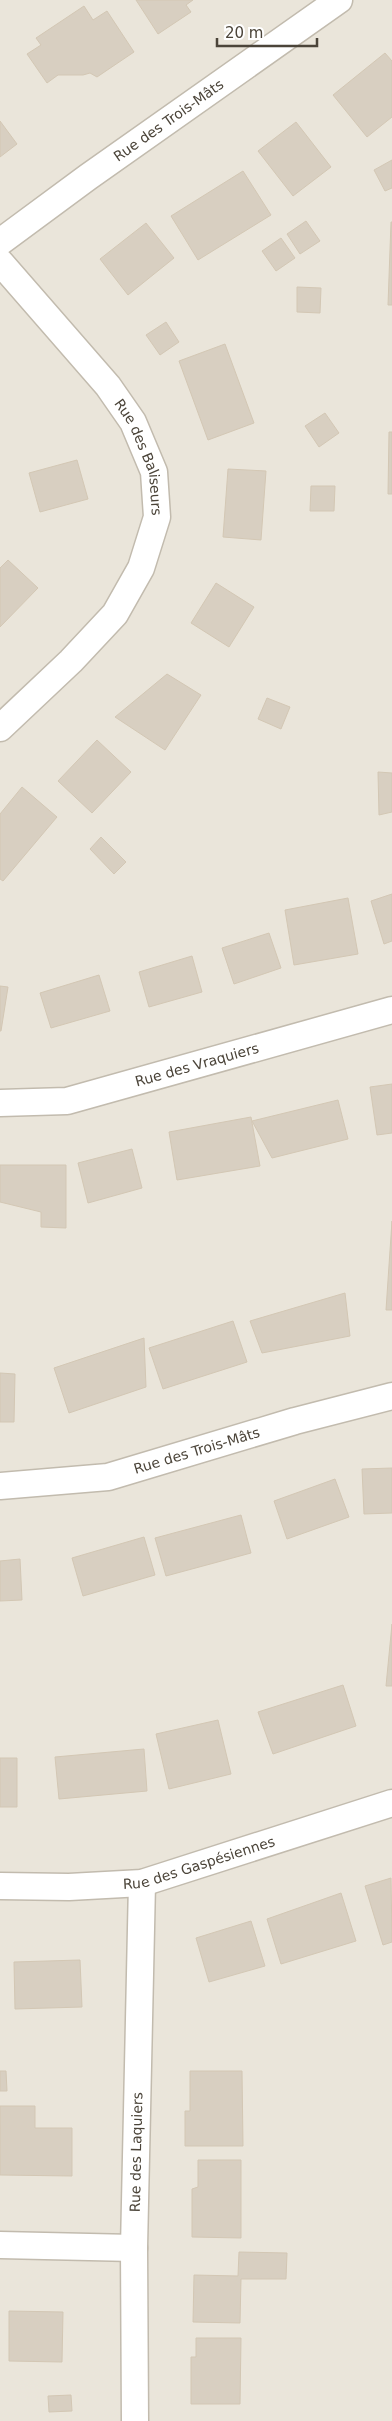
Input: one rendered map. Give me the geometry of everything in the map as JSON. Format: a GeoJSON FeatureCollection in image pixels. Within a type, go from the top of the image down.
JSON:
{"type":"FeatureCollection","features":[{"type":"Feature","properties":{"kind":"street","name":"Rue des Trois-Mâts"},"geometry":{"type":"LineString","coordinates":[[0,242],[96,171],[339,0]]}},
{"type":"Feature","properties":{"kind":"street","name":"Rue des Baliseurs"},"geometry":{"type":"LineString","coordinates":[[0,262],[108,386],[132,422],[154,472],[157,517],[141,568],[115,614],[71,661],[0,728]]}},
{"type":"Feature","properties":{"kind":"street","name":"Rue des Vraquiers"},"geometry":{"type":"LineString","coordinates":[[0,1103],[67,1101],[392,1010]]}},
{"type":"Feature","properties":{"kind":"street","name":"Rue des Trois-Mâts"},"geometry":{"type":"LineString","coordinates":[[0,1486],[108,1478],[295,1421],[392,1396]]}},
{"type":"Feature","properties":{"kind":"street","name":"Rue des Gaspésiennes"},"geometry":{"type":"LineString","coordinates":[[0,1886],[142,1883],[392,1803]]}},
{"type":"Feature","properties":{"kind":"street","name":"Rue des Laquiers"},"geometry":{"type":"LineString","coordinates":[[134,2421],[134,2248],[142,1883]]}},
{"type":"Feature","properties":{"kind":"street"},"geometry":{"type":"LineString","coordinates":[[0,2245],[134,2248]]}},
{"type":"Feature","properties":{"kind":"shaded area"},"geometry":{"type":"Polygon","coordinates":[[[0,0],[392,0],[392,2421],[0,2421],[0,0]]]}},
{"type":"Feature","properties":{"kind":"building"},"geometry":{"type":"Polygon","coordinates":[[[136,0],[193,0],[186,5],[191,12],[158,34],[136,0]]]}},
{"type":"Feature","properties":{"kind":"building"},"geometry":{"type":"Polygon","coordinates":[[[84,6],[93,20],[107,11],[134,52],[97,77],[90,73],[83,75],[58,75],[47,83],[27,54],[41,45],[36,38],[84,6]]]}},
{"type":"Feature","properties":{"kind":"building"},"geometry":{"type":"Polygon","coordinates":[[[385,53],[392,61],[392,117],[367,137],[333,95],[385,53]]]}},
{"type":"Feature","properties":{"kind":"building"},"geometry":{"type":"Polygon","coordinates":[[[0,121],[17,144],[0,157],[0,121]]]}},
{"type":"Feature","properties":{"kind":"building"},"geometry":{"type":"Polygon","coordinates":[[[296,122],[331,167],[293,196],[258,151],[296,122]]]}},
{"type":"Feature","properties":{"kind":"building"},"geometry":{"type":"Polygon","coordinates":[[[392,160],[392,188],[385,191],[374,170],[392,160]]]}},
{"type":"Feature","properties":{"kind":"building"},"geometry":{"type":"Polygon","coordinates":[[[243,171],[271,215],[198,260],[171,216],[243,171]]]}},
{"type":"Feature","properties":{"kind":"building"},"geometry":{"type":"Polygon","coordinates":[[[306,221],[320,241],[300,254],[287,234],[306,221]]]}},
{"type":"Feature","properties":{"kind":"building"},"geometry":{"type":"Polygon","coordinates":[[[391,222],[392,305],[388,305],[391,222]]]}},
{"type":"Feature","properties":{"kind":"building"},"geometry":{"type":"Polygon","coordinates":[[[146,223],[174,258],[128,295],[100,259],[146,223]]]}},
{"type":"Feature","properties":{"kind":"building"},"geometry":{"type":"Polygon","coordinates":[[[281,238],[295,258],[276,271],[262,251],[281,238]]]}},
{"type":"Feature","properties":{"kind":"building"},"geometry":{"type":"Polygon","coordinates":[[[297,287],[321,288],[320,313],[297,312],[297,287]]]}},
{"type":"Feature","properties":{"kind":"building"},"geometry":{"type":"Polygon","coordinates":[[[166,322],[179,342],[160,355],[146,335],[166,322]]]}},
{"type":"Feature","properties":{"kind":"building"},"geometry":{"type":"Polygon","coordinates":[[[225,344],[254,423],[208,440],[179,361],[225,344]]]}},
{"type":"Feature","properties":{"kind":"building"},"geometry":{"type":"Polygon","coordinates":[[[325,413],[339,433],[319,447],[305,426],[325,413]]]}},
{"type":"Feature","properties":{"kind":"building"},"geometry":{"type":"Polygon","coordinates":[[[389,432],[392,432],[392,494],[388,494],[389,432]]]}},
{"type":"Feature","properties":{"kind":"building"},"geometry":{"type":"Polygon","coordinates":[[[77,460],[88,499],[40,512],[29,473],[77,460]]]}},
{"type":"Feature","properties":{"kind":"building"},"geometry":{"type":"Polygon","coordinates":[[[228,469],[266,471],[261,540],[223,537],[228,469]]]}},
{"type":"Feature","properties":{"kind":"building"},"geometry":{"type":"Polygon","coordinates":[[[311,486],[335,486],[334,511],[310,511],[311,486]]]}},
{"type":"Feature","properties":{"kind":"building"},"geometry":{"type":"Polygon","coordinates":[[[8,560],[38,588],[0,627],[0,568],[8,560]]]}},
{"type":"Feature","properties":{"kind":"building"},"geometry":{"type":"Polygon","coordinates":[[[216,583],[254,607],[229,647],[191,623],[216,583]]]}},
{"type":"Feature","properties":{"kind":"building"},"geometry":{"type":"Polygon","coordinates":[[[167,674],[201,695],[165,750],[115,717],[167,674]]]}},
{"type":"Feature","properties":{"kind":"building"},"geometry":{"type":"Polygon","coordinates":[[[267,698],[290,707],[281,729],[258,719],[267,698]]]}},
{"type":"Feature","properties":{"kind":"building"},"geometry":{"type":"Polygon","coordinates":[[[97,740],[131,772],[92,813],[58,781],[97,740]]]}},
{"type":"Feature","properties":{"kind":"building"},"geometry":{"type":"Polygon","coordinates":[[[378,772],[392,773],[392,812],[379,815],[378,772]]]}},
{"type":"Feature","properties":{"kind":"building"},"geometry":{"type":"Polygon","coordinates":[[[22,787],[57,817],[3,881],[0,879],[0,814],[22,787]]]}},
{"type":"Feature","properties":{"kind":"building"},"geometry":{"type":"Polygon","coordinates":[[[101,837],[126,862],[114,874],[90,849],[101,837]]]}},
{"type":"Feature","properties":{"kind":"building"},"geometry":{"type":"Polygon","coordinates":[[[392,894],[392,941],[384,944],[371,901],[392,894]]]}},
{"type":"Feature","properties":{"kind":"building"},"geometry":{"type":"Polygon","coordinates":[[[348,898],[358,954],[294,965],[285,910],[348,898]]]}},
{"type":"Feature","properties":{"kind":"building"},"geometry":{"type":"Polygon","coordinates":[[[269,933],[281,968],[234,984],[222,948],[269,933]]]}},
{"type":"Feature","properties":{"kind":"building"},"geometry":{"type":"Polygon","coordinates":[[[192,956],[202,992],[149,1007],[139,972],[192,956]]]}},
{"type":"Feature","properties":{"kind":"building"},"geometry":{"type":"Polygon","coordinates":[[[99,975],[110,1011],[51,1028],[40,993],[99,975]]]}},
{"type":"Feature","properties":{"kind":"building"},"geometry":{"type":"Polygon","coordinates":[[[0,986],[8,987],[1,1031],[0,1031],[0,986]]]}},
{"type":"Feature","properties":{"kind":"building"},"geometry":{"type":"Polygon","coordinates":[[[392,1084],[392,1133],[377,1135],[370,1087],[392,1084]]]}},
{"type":"Feature","properties":{"kind":"building"},"geometry":{"type":"Polygon","coordinates":[[[338,1100],[348,1139],[272,1158],[252,1121],[338,1100]]]}},
{"type":"Feature","properties":{"kind":"building"},"geometry":{"type":"Polygon","coordinates":[[[251,1117],[260,1166],[177,1180],[169,1132],[251,1117]]]}},
{"type":"Feature","properties":{"kind":"building"},"geometry":{"type":"Polygon","coordinates":[[[132,1149],[142,1188],[88,1203],[78,1163],[132,1149]]]}},
{"type":"Feature","properties":{"kind":"building"},"geometry":{"type":"Polygon","coordinates":[[[0,1165],[66,1165],[66,1228],[41,1227],[41,1212],[0,1202],[0,1165]]]}},
{"type":"Feature","properties":{"kind":"building"},"geometry":{"type":"Polygon","coordinates":[[[392,1221],[392,1310],[386,1310],[392,1221]]]}},
{"type":"Feature","properties":{"kind":"building"},"geometry":{"type":"Polygon","coordinates":[[[345,1293],[350,1336],[262,1353],[250,1321],[345,1293]]]}},
{"type":"Feature","properties":{"kind":"building"},"geometry":{"type":"Polygon","coordinates":[[[233,1321],[247,1362],[163,1389],[149,1348],[233,1321]]]}},
{"type":"Feature","properties":{"kind":"building"},"geometry":{"type":"Polygon","coordinates":[[[144,1338],[146,1387],[69,1413],[54,1368],[144,1338]]]}},
{"type":"Feature","properties":{"kind":"building"},"geometry":{"type":"Polygon","coordinates":[[[0,1373],[15,1374],[14,1422],[0,1422],[0,1373]]]}},
{"type":"Feature","properties":{"kind":"building"},"geometry":{"type":"Polygon","coordinates":[[[392,1468],[392,1513],[364,1514],[362,1469],[392,1468]]]}},
{"type":"Feature","properties":{"kind":"building"},"geometry":{"type":"Polygon","coordinates":[[[335,1479],[349,1517],[287,1539],[274,1501],[335,1479]]]}},
{"type":"Feature","properties":{"kind":"building"},"geometry":{"type":"Polygon","coordinates":[[[241,1515],[251,1553],[166,1576],[155,1538],[241,1515]]]}},
{"type":"Feature","properties":{"kind":"building"},"geometry":{"type":"Polygon","coordinates":[[[144,1537],[155,1575],[83,1596],[72,1558],[144,1537]]]}},
{"type":"Feature","properties":{"kind":"building"},"geometry":{"type":"Polygon","coordinates":[[[20,1559],[22,1600],[0,1601],[0,1561],[20,1559]]]}},
{"type":"Feature","properties":{"kind":"building"},"geometry":{"type":"Polygon","coordinates":[[[392,1624],[392,1686],[386,1686],[392,1624]]]}},
{"type":"Feature","properties":{"kind":"building"},"geometry":{"type":"Polygon","coordinates":[[[343,1685],[356,1726],[273,1754],[258,1712],[343,1685]]]}},
{"type":"Feature","properties":{"kind":"building"},"geometry":{"type":"Polygon","coordinates":[[[218,1720],[231,1774],[169,1789],[156,1734],[218,1720]]]}},
{"type":"Feature","properties":{"kind":"building"},"geometry":{"type":"Polygon","coordinates":[[[144,1749],[147,1791],[59,1799],[55,1757],[144,1749]]]}},
{"type":"Feature","properties":{"kind":"building"},"geometry":{"type":"Polygon","coordinates":[[[0,1758],[17,1758],[17,1807],[0,1807],[0,1758]]]}},
{"type":"Feature","properties":{"kind":"building"},"geometry":{"type":"Polygon","coordinates":[[[391,1878],[392,1942],[383,1945],[365,1886],[391,1878]]]}},
{"type":"Feature","properties":{"kind":"building"},"geometry":{"type":"Polygon","coordinates":[[[341,1893],[356,1941],[281,1964],[267,1919],[341,1893]]]}},
{"type":"Feature","properties":{"kind":"building"},"geometry":{"type":"Polygon","coordinates":[[[251,1921],[265,1966],[209,1982],[196,1938],[251,1921]]]}},
{"type":"Feature","properties":{"kind":"building"},"geometry":{"type":"Polygon","coordinates":[[[80,1960],[82,2007],[15,2009],[14,1962],[80,1960]]]}},
{"type":"Feature","properties":{"kind":"building"},"geometry":{"type":"Polygon","coordinates":[[[0,2071],[6,2071],[7,2091],[0,2091],[0,2071]]]}},
{"type":"Feature","properties":{"kind":"building"},"geometry":{"type":"Polygon","coordinates":[[[190,2071],[242,2071],[243,2146],[185,2146],[185,2111],[190,2111],[190,2071]]]}},
{"type":"Feature","properties":{"kind":"building"},"geometry":{"type":"Polygon","coordinates":[[[0,2106],[35,2106],[35,2128],[72,2128],[72,2176],[0,2175],[0,2106]]]}},
{"type":"Feature","properties":{"kind":"building"},"geometry":{"type":"Polygon","coordinates":[[[198,2160],[241,2160],[241,2238],[192,2237],[192,2189],[198,2187],[198,2160]]]}},
{"type":"Feature","properties":{"kind":"building"},"geometry":{"type":"Polygon","coordinates":[[[239,2252],[287,2253],[286,2279],[241,2279],[240,2323],[193,2322],[194,2275],[238,2276],[239,2252]]]}},
{"type":"Feature","properties":{"kind":"building"},"geometry":{"type":"Polygon","coordinates":[[[9,2311],[63,2312],[62,2362],[9,2361],[9,2311]]]}},
{"type":"Feature","properties":{"kind":"building"},"geometry":{"type":"Polygon","coordinates":[[[196,2338],[241,2338],[240,2404],[191,2404],[191,2357],[196,2357],[196,2338]]]}},
{"type":"Feature","properties":{"kind":"building"},"geometry":{"type":"Polygon","coordinates":[[[71,2395],[72,2411],[49,2412],[48,2396],[71,2395]]]}}]}
